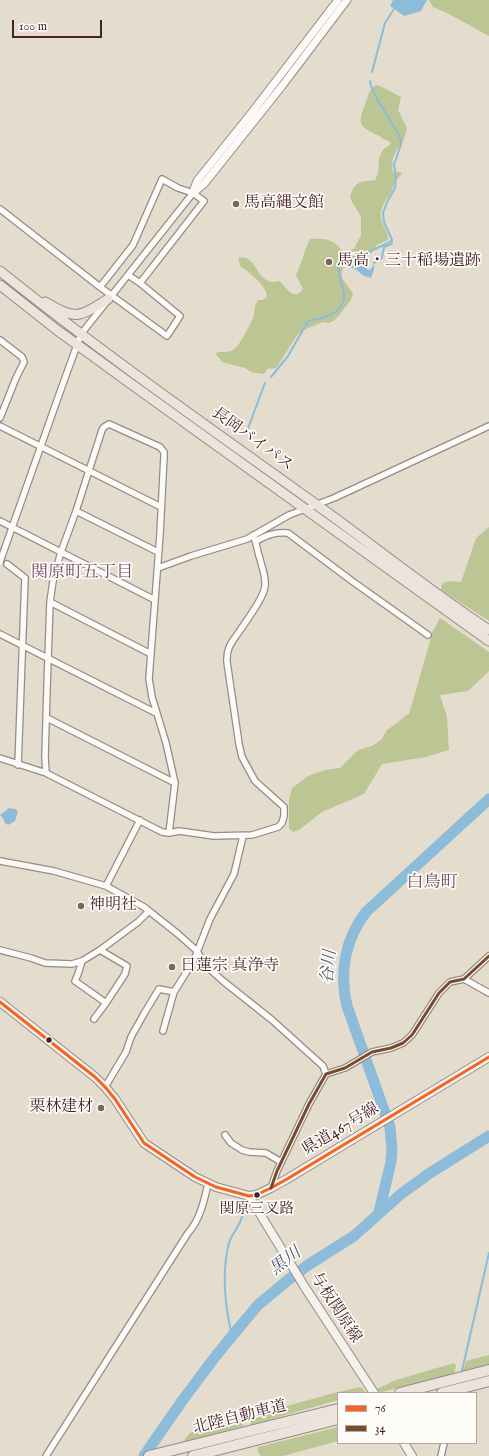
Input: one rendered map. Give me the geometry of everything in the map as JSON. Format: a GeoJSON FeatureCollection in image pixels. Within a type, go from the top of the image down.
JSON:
{"type":"FeatureCollection","features":[{"type":"Feature","properties":{"kind":"highway","name":"長岡バイパス"},"geometry":{"type":"LineString","coordinates":[[0,271],[53,314],[137,376],[489,630]]}},
{"type":"Feature","properties":{"kind":"highway","name":"長岡バイパス"},"geometry":{"type":"LineString","coordinates":[[0,285],[134,386],[489,641]]}},
{"type":"Feature","properties":{"kind":"highway"},"geometry":{"type":"LineString","coordinates":[[18,286],[63,312],[73,315],[83,314],[110,297]]}},
{"type":"Feature","properties":{"kind":"highway"},"geometry":{"type":"LineString","coordinates":[[404,1392],[486,1371]]}},
{"type":"Feature","properties":{"kind":"highway"},"geometry":{"type":"LineString","coordinates":[[446,1392],[489,1381]]}},
{"type":"Feature","properties":{"kind":"highway","name":"北陸自動車道"},"geometry":{"type":"LineString","coordinates":[[149,1456],[337,1409]]}},
{"type":"Feature","properties":{"kind":"highway","name":"北陸自動車道"},"geometry":{"type":"LineString","coordinates":[[193,1456],[337,1419]]}},
{"type":"Feature","properties":{"kind":"main road"},"geometry":{"type":"LineString","coordinates":[[0,1002],[106,1087],[144,1143],[208,1184],[249,1196]]}},
{"type":"Feature","properties":{"kind":"main road","name":"県道467号線"},"geometry":{"type":"LineString","coordinates":[[249,1196],[271,1188],[489,1057]]}},
{"type":"Feature","properties":{"kind":"main road","name":"与板関原線"},"geometry":{"type":"LineString","coordinates":[[249,1196],[373,1392]]}},
{"type":"Feature","properties":{"kind":"main road"},"geometry":{"type":"LineString","coordinates":[[404,1444],[409,1455]]}},
{"type":"Feature","properties":{"kind":"street"},"geometry":{"type":"LineString","coordinates":[[193,193],[197,181],[338,0]]}},
{"type":"Feature","properties":{"kind":"street"},"geometry":{"type":"LineString","coordinates":[[1,559],[77,344],[82,334],[193,193],[204,184],[282,86],[347,0]]}},
{"type":"Feature","properties":{"kind":"street"},"geometry":{"type":"LineString","coordinates":[[100,287],[133,245],[162,179],[178,188],[193,193],[204,202],[140,283]]}},
{"type":"Feature","properties":{"kind":"street"},"geometry":{"type":"LineString","coordinates":[[0,209],[100,287],[110,297],[167,336],[180,316],[128,275]]}},
{"type":"Feature","properties":{"kind":"street"},"geometry":{"type":"LineString","coordinates":[[0,340],[22,357],[24,362],[0,418]]}},
{"type":"Feature","properties":{"kind":"street"},"geometry":{"type":"LineString","coordinates":[[46,773],[50,602],[53,581],[61,552],[90,471],[102,430],[109,424],[160,447],[164,452],[158,568],[149,679],[156,713],[166,743],[175,783],[169,833]]}},
{"type":"Feature","properties":{"kind":"street"},"geometry":{"type":"LineString","coordinates":[[0,426],[161,507]]}},
{"type":"Feature","properties":{"kind":"street"},"geometry":{"type":"LineString","coordinates":[[158,568],[213,548],[226,546],[253,535],[289,515],[317,505],[489,426]]}},
{"type":"Feature","properties":{"kind":"street"},"geometry":{"type":"LineString","coordinates":[[76,511],[158,552]]}},
{"type":"Feature","properties":{"kind":"street"},"geometry":{"type":"LineString","coordinates":[[0,521],[155,600]]}},
{"type":"Feature","properties":{"kind":"street"},"geometry":{"type":"LineString","coordinates":[[256,542],[266,535],[278,532],[288,533],[428,635]]}},
{"type":"Feature","properties":{"kind":"street"},"geometry":{"type":"LineString","coordinates":[[0,758],[46,773],[162,832],[169,833],[179,831],[214,836],[243,836],[252,835],[278,827],[282,823],[284,807],[255,781],[242,757],[238,744],[227,662],[227,655],[230,645],[259,602],[265,588],[265,577],[253,535]]}},
{"type":"Feature","properties":{"kind":"street"},"geometry":{"type":"LineString","coordinates":[[7,564],[26,578],[18,764]]}},
{"type":"Feature","properties":{"kind":"street"},"geometry":{"type":"LineString","coordinates":[[50,602],[151,654]]}},
{"type":"Feature","properties":{"kind":"street"},"geometry":{"type":"LineString","coordinates":[[1,636],[22,645],[156,713]]}},
{"type":"Feature","properties":{"kind":"street"},"geometry":{"type":"LineString","coordinates":[[47,718],[175,783]]}},
{"type":"Feature","properties":{"kind":"street"},"geometry":{"type":"LineString","coordinates":[[106,886],[140,820]]}},
{"type":"Feature","properties":{"kind":"street"},"geometry":{"type":"LineString","coordinates":[[163,1031],[174,992],[197,951],[210,919],[234,874],[243,836]]}},
{"type":"Feature","properties":{"kind":"street"},"geometry":{"type":"LineString","coordinates":[[0,862],[54,871],[106,886],[149,911],[197,951],[205,965],[272,1020],[323,1066],[326,1074]]}},
{"type":"Feature","properties":{"kind":"street"},"geometry":{"type":"LineString","coordinates":[[0,950],[45,963],[72,964],[82,961],[100,950],[138,922],[149,911]]}},
{"type":"Feature","properties":{"kind":"street"},"geometry":{"type":"LineString","coordinates":[[94,1019],[125,974],[127,966],[100,950]]}},
{"type":"Feature","properties":{"kind":"street"},"geometry":{"type":"LineString","coordinates":[[271,1188],[281,1162],[309,1104],[326,1074],[345,1068],[372,1052],[400,1045],[407,1040],[412,1035],[439,993],[450,982],[464,979],[489,956]]}},
{"type":"Feature","properties":{"kind":"street"},"geometry":{"type":"LineString","coordinates":[[82,961],[75,981],[106,1003]]}},
{"type":"Feature","properties":{"kind":"street"},"geometry":{"type":"LineString","coordinates":[[464,979],[489,993]]}},
{"type":"Feature","properties":{"kind":"street"},"geometry":{"type":"LineString","coordinates":[[106,1087],[126,1052],[131,1037],[159,989],[174,992]]}},
{"type":"Feature","properties":{"kind":"street"},"geometry":{"type":"LineString","coordinates":[[225,1135],[230,1143],[242,1150],[249,1152],[266,1152],[281,1162]]}},
{"type":"Feature","properties":{"kind":"street"},"geometry":{"type":"LineString","coordinates":[[46,1456],[188,1233],[193,1228],[208,1184]]}},
{"type":"Feature","properties":{"kind":"street"},"geometry":{"type":"LineString","coordinates":[[441,1456],[444,1444]]}},
{"type":"Feature","properties":{"kind":"green space"},"geometry":{"type":"Polygon","coordinates":[[[429,0],[489,0],[489,36],[433,7],[429,0]]]}},
{"type":"Feature","properties":{"kind":"green space"},"geometry":{"type":"Polygon","coordinates":[[[376,85],[401,97],[398,110],[407,128],[403,142],[398,147],[393,158],[392,170],[402,174],[398,178],[381,211],[381,219],[387,233],[388,240],[377,245],[369,256],[346,262],[343,268],[342,276],[343,280],[353,294],[351,300],[335,320],[329,323],[323,322],[298,334],[276,368],[267,369],[265,373],[262,374],[251,372],[245,368],[222,362],[215,353],[229,351],[236,348],[253,318],[255,306],[258,300],[263,300],[267,296],[260,283],[240,266],[238,258],[244,257],[248,259],[268,281],[280,281],[291,292],[297,294],[303,289],[296,275],[310,239],[329,240],[336,244],[343,252],[354,249],[361,235],[361,217],[350,196],[354,187],[360,182],[375,180],[378,173],[381,154],[384,149],[391,144],[389,141],[369,131],[362,125],[361,122],[369,94],[376,85]]]}},
{"type":"Feature","properties":{"kind":"green space"},"geometry":{"type":"Polygon","coordinates":[[[489,527],[489,621],[441,590],[442,584],[448,581],[461,582],[476,538],[489,527]]]}},
{"type":"Feature","properties":{"kind":"green space"},"geometry":{"type":"Polygon","coordinates":[[[440,618],[489,652],[489,671],[468,691],[440,695],[447,717],[449,750],[426,757],[382,764],[364,794],[322,812],[299,830],[293,832],[289,828],[289,799],[292,788],[308,776],[325,770],[340,768],[358,750],[372,746],[381,740],[387,730],[409,714],[433,631],[440,618]]]}},
{"type":"Feature","properties":{"kind":"green space"},"geometry":{"type":"Polygon","coordinates":[[[489,1355],[489,1365],[463,1371],[466,1361],[489,1355]]]}},
{"type":"Feature","properties":{"kind":"green space"},"geometry":{"type":"Polygon","coordinates":[[[454,1363],[456,1365],[454,1374],[378,1392],[377,1389],[396,1380],[454,1363]]]}},
{"type":"Feature","properties":{"kind":"green space"},"geometry":{"type":"Polygon","coordinates":[[[360,1387],[365,1392],[338,1392],[360,1387]]]}},
{"type":"Feature","properties":{"kind":"green space"},"geometry":{"type":"Polygon","coordinates":[[[337,1392],[337,1400],[251,1425],[251,1419],[254,1415],[337,1392]]]}},
{"type":"Feature","properties":{"kind":"green space"},"geometry":{"type":"Polygon","coordinates":[[[240,1420],[244,1426],[182,1443],[192,1432],[240,1420]]]}},
{"type":"Feature","properties":{"kind":"green space"},"geometry":{"type":"Polygon","coordinates":[[[337,1427],[337,1441],[283,1456],[261,1456],[258,1452],[258,1447],[337,1427]]]}},
{"type":"Feature","properties":{"kind":"water"},"geometry":{"type":"Polygon","coordinates":[[[393,0],[427,0],[421,11],[404,16],[390,6],[393,0]]]}},
{"type":"Feature","properties":{"kind":"water"},"geometry":{"type":"Polygon","coordinates":[[[354,261],[369,270],[372,268],[374,263],[371,278],[364,276],[355,269],[346,266],[343,263],[354,261]]]}},
{"type":"Feature","properties":{"kind":"water"},"geometry":{"type":"Polygon","coordinates":[[[9,808],[18,811],[15,821],[8,825],[0,815],[9,808]]]}},
{"type":"Feature","properties":{"kind":"waterway"},"geometry":{"type":"LineString","coordinates":[[372,72],[385,23],[394,9]]}},
{"type":"Feature","properties":{"kind":"waterway"},"geometry":{"type":"LineString","coordinates":[[271,377],[288,356],[308,321],[327,316],[338,310],[342,305],[344,293],[340,279],[339,262],[360,256],[392,240],[384,222],[383,213],[395,188],[396,177],[394,165],[401,140],[374,94],[370,81]]}},
{"type":"Feature","properties":{"kind":"waterway"},"geometry":{"type":"LineString","coordinates":[[374,263],[382,258],[384,247],[392,242]]}},
{"type":"Feature","properties":{"kind":"waterway"},"geometry":{"type":"LineString","coordinates":[[247,431],[265,383]]}},
{"type":"Feature","properties":{"kind":"waterway","name":"谷川"},"geometry":{"type":"LineString","coordinates":[[379,1212],[391,1162],[392,1150],[390,1127],[347,1006],[344,969],[349,945],[353,933],[366,912],[489,799]]}},
{"type":"Feature","properties":{"kind":"waterway","name":"黒川"},"geometry":{"type":"LineString","coordinates":[[144,1456],[215,1357],[258,1305],[308,1265],[354,1236],[401,1194],[430,1173],[489,1136]]}},
{"type":"Feature","properties":{"kind":"waterway"},"geometry":{"type":"LineString","coordinates":[[232,1336],[227,1313],[225,1266],[229,1243],[242,1218],[246,1200]]}},
{"type":"Feature","properties":{"kind":"waterway"},"geometry":{"type":"LineString","coordinates":[[461,1375],[489,1253]]}},
{"type":"Feature","properties":{"kind":"waterway"},"geometry":{"type":"LineString","coordinates":[[444,1456],[447,1444]]}},
{"type":"Feature","properties":{"kind":"transit line","name":"34"},"geometry":{"type":"LineString","coordinates":[[271,1188],[277,1171],[309,1104],[326,1074],[345,1068],[372,1052],[391,1048],[403,1043],[412,1035],[439,993],[450,982],[464,979],[489,956]]}},
{"type":"Feature","properties":{"kind":"transit line","name":"76"},"geometry":{"type":"LineString","coordinates":[[0,1002],[95,1077],[115,1099],[144,1143],[195,1177],[216,1187],[249,1196],[256,1195],[287,1179],[489,1057]]}},
{"type":"Feature","properties":{"kind":"place","name":"馬高縄文館"},"geometry":{"type":"Point","coordinates":[236,204]}},
{"type":"Feature","properties":{"kind":"place","name":"馬高・三十稲場遺跡"},"geometry":{"type":"Point","coordinates":[329,262]}},
{"type":"Feature","properties":{"kind":"place","name":"神明社"},"geometry":{"type":"Point","coordinates":[81,906]}},
{"type":"Feature","properties":{"kind":"place","name":"日蓮宗 真浄寺"},"geometry":{"type":"Point","coordinates":[172,967]}},
{"type":"Feature","properties":{"kind":"place","name":"栗林建材"},"geometry":{"type":"Point","coordinates":[101,1108]}},
{"type":"Feature","properties":{"kind":"place","name":"関原三叉路"},"geometry":{"type":"Point","coordinates":[257,1195]}},
{"type":"Feature","properties":{"kind":"district","name":"関原町五丁目"},"geometry":{"type":"Point","coordinates":[82,574]}},
{"type":"Feature","properties":{"kind":"district","name":"白鳥町"},"geometry":{"type":"Point","coordinates":[432,884]}}]}
